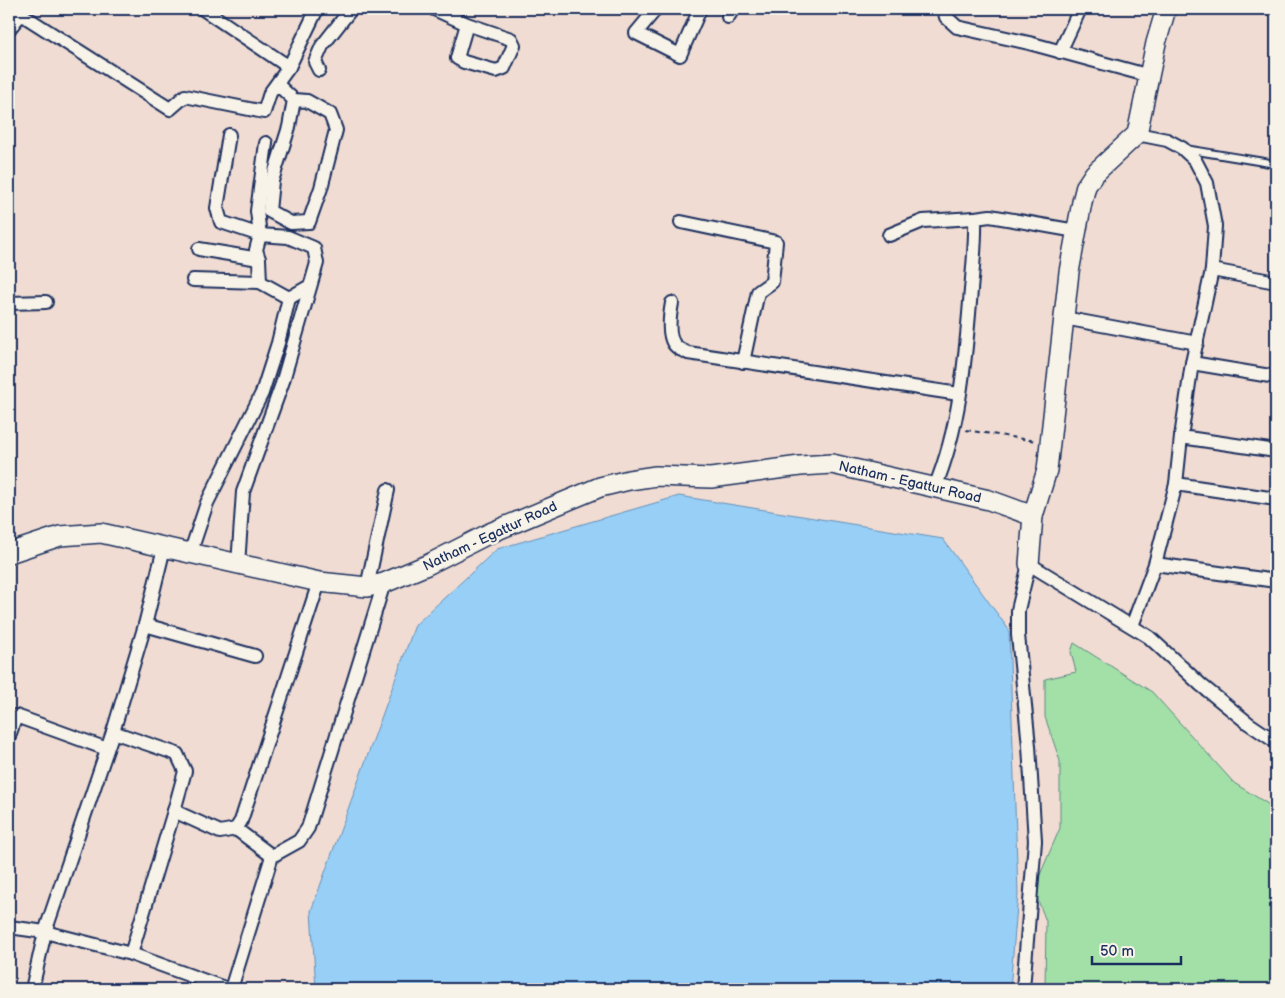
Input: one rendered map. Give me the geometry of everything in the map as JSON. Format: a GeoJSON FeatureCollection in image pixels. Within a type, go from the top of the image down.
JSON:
{"type":"FeatureCollection","features":[{"type":"Feature","properties":{"kind":"street"},"geometry":{"type":"LineString","coordinates":[[204,9],[289,67]]}},
{"type":"Feature","properties":{"kind":"street"},"geometry":{"type":"LineString","coordinates":[[9,29],[22,14],[170,109],[185,96],[264,112],[270,93],[289,67],[317,9]]}},
{"type":"Feature","properties":{"kind":"street"},"geometry":{"type":"LineString","coordinates":[[319,70],[315,62],[322,46],[351,9]]}},
{"type":"Feature","properties":{"kind":"street"},"geometry":{"type":"LineString","coordinates":[[434,9],[467,24],[511,39],[514,45],[504,68],[496,71],[464,62],[457,58],[467,24]]}},
{"type":"Feature","properties":{"kind":"street"},"geometry":{"type":"LineString","coordinates":[[656,9],[636,33],[680,55],[700,9]]}},
{"type":"Feature","properties":{"kind":"street"},"geometry":{"type":"LineString","coordinates":[[944,9],[946,17],[957,27],[1150,76]]}},
{"type":"Feature","properties":{"kind":"street"},"geometry":{"type":"LineString","coordinates":[[1060,52],[1080,9]]}},
{"type":"Feature","properties":{"kind":"street"},"geometry":{"type":"LineString","coordinates":[[1023,989],[1035,841],[1029,746],[1018,634],[1018,610],[1029,564],[1033,516],[1047,470],[1069,272],[1086,186],[1094,174],[1137,134],[1156,43],[1166,9]]}},
{"type":"Feature","properties":{"kind":"street"},"geometry":{"type":"LineString","coordinates":[[277,84],[294,100],[307,101],[330,114],[336,130],[321,188],[309,222],[291,223],[269,212],[272,181],[289,127],[294,100]]}},
{"type":"Feature","properties":{"kind":"street"},"geometry":{"type":"LineString","coordinates":[[1132,626],[1155,564],[1176,484],[1192,363],[1212,270],[1215,226],[1207,183],[1195,160],[1182,148],[1167,140],[1137,134]]}},
{"type":"Feature","properties":{"kind":"street"},"geometry":{"type":"LineString","coordinates":[[229,135],[217,208],[221,222],[260,236],[288,237],[314,248],[317,263],[282,384],[244,492],[238,565]]}},
{"type":"Feature","properties":{"kind":"street"},"geometry":{"type":"LineString","coordinates":[[260,282],[259,259],[256,250],[260,236],[257,211],[266,143]]}},
{"type":"Feature","properties":{"kind":"street"},"geometry":{"type":"LineString","coordinates":[[889,235],[923,221],[990,216],[1076,232]]}},
{"type":"Feature","properties":{"kind":"street"},"geometry":{"type":"LineString","coordinates":[[935,487],[953,428],[966,347],[975,218]]}},
{"type":"Feature","properties":{"kind":"street"},"geometry":{"type":"LineString","coordinates":[[681,222],[776,242],[772,282],[758,292],[743,362]]}},
{"type":"Feature","properties":{"kind":"street"},"geometry":{"type":"LineString","coordinates":[[199,249],[259,259]]}},
{"type":"Feature","properties":{"kind":"street"},"geometry":{"type":"LineString","coordinates":[[1212,270],[1276,282]]}},
{"type":"Feature","properties":{"kind":"street"},"geometry":{"type":"LineString","coordinates":[[193,280],[260,282],[289,298]]}},
{"type":"Feature","properties":{"kind":"street"},"geometry":{"type":"LineString","coordinates":[[190,554],[207,502],[262,393],[278,343],[289,298],[310,286]]}},
{"type":"Feature","properties":{"kind":"street"},"geometry":{"type":"LineString","coordinates":[[9,303],[46,302]]}},
{"type":"Feature","properties":{"kind":"street"},"geometry":{"type":"LineString","coordinates":[[672,303],[669,324],[672,342],[676,348],[688,353],[959,394]]}},
{"type":"Feature","properties":{"kind":"street"},"geometry":{"type":"LineString","coordinates":[[1064,318],[1197,343]]}},
{"type":"Feature","properties":{"kind":"street"},"geometry":{"type":"LineString","coordinates":[[1192,363],[1276,376]]}},
{"type":"Feature","properties":{"kind":"street"},"geometry":{"type":"LineString","coordinates":[[1181,437],[1276,451]]}},
{"type":"Feature","properties":{"kind":"street","name":"Natham - Egattur Road"},"geometry":{"type":"LineString","coordinates":[[9,553],[60,536],[101,533],[319,582],[375,585],[427,565],[499,529],[600,487],[656,476],[711,478],[800,466],[832,464],[989,500],[1033,516]]}},
{"type":"Feature","properties":{"kind":"street"},"geometry":{"type":"LineString","coordinates":[[1176,484],[1276,499]]}},
{"type":"Feature","properties":{"kind":"street"},"geometry":{"type":"LineString","coordinates":[[9,927],[45,932],[131,954],[229,989],[272,856],[299,840],[308,828],[375,585],[388,490]]}},
{"type":"Feature","properties":{"kind":"street"},"geometry":{"type":"LineString","coordinates":[[32,989],[45,932],[113,732],[145,625],[164,548]]}},
{"type":"Feature","properties":{"kind":"street"},"geometry":{"type":"LineString","coordinates":[[1029,564],[1148,637],[1241,718],[1276,742]]}},
{"type":"Feature","properties":{"kind":"street"},"geometry":{"type":"LineString","coordinates":[[1155,564],[1276,581]]}},
{"type":"Feature","properties":{"kind":"street"},"geometry":{"type":"LineString","coordinates":[[174,811],[220,832],[236,829],[241,821],[319,582]]}},
{"type":"Feature","properties":{"kind":"street"},"geometry":{"type":"LineString","coordinates":[[145,625],[255,656]]}},
{"type":"Feature","properties":{"kind":"street"},"geometry":{"type":"LineString","coordinates":[[9,736],[12,715],[107,749]]}},
{"type":"Feature","properties":{"kind":"street"},"geometry":{"type":"LineString","coordinates":[[113,732],[176,754],[184,771],[174,811],[131,954]]}},
{"type":"Feature","properties":{"kind":"street"},"geometry":{"type":"LineString","coordinates":[[236,829],[272,856]]}},
{"type":"Feature","properties":{"kind":"lane"},"geometry":{"type":"LineString","coordinates":[[1182,148],[1276,164]]}},
{"type":"Feature","properties":{"kind":"path"},"geometry":{"type":"LineString","coordinates":[[953,428],[1050,443]]}},
{"type":"Feature","properties":{"kind":"green space"},"geometry":{"type":"Polygon","coordinates":[[[1074,643],[1152,692],[1234,783],[1276,809],[1276,989],[1045,989],[1046,921],[1037,898],[1039,877],[1060,828],[1060,761],[1045,717],[1045,679],[1076,672],[1071,652],[1074,643]]]}},
{"type":"Feature","properties":{"kind":"water"},"geometry":{"type":"Polygon","coordinates":[[[679,496],[943,539],[1009,630],[1018,894],[1010,989],[316,989],[311,911],[415,625],[497,549],[679,496]]]}}]}
